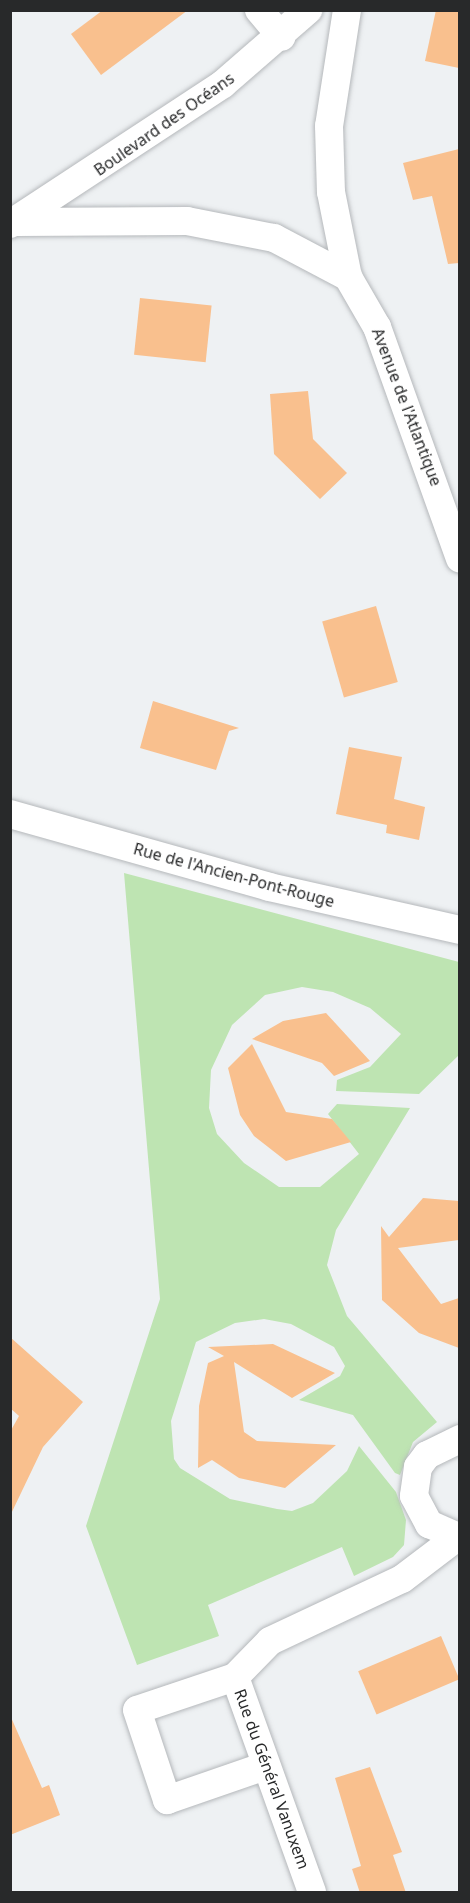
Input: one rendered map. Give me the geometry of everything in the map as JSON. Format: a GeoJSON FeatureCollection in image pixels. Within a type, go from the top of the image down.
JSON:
{"type":"FeatureCollection","features":[{"type":"Feature","properties":{"kind":"street"},"geometry":{"type":"LineString","coordinates":[[259,10],[282,37]]}},
{"type":"Feature","properties":{"kind":"street","name":"Boulevard des Océans"},"geometry":{"type":"LineString","coordinates":[[13,223],[144,141],[282,37],[308,10]]}},
{"type":"Feature","properties":{"kind":"street","name":"Avenue de l'Atlantique"},"geometry":{"type":"LineString","coordinates":[[347,10],[328,126],[331,192],[348,277],[377,327],[459,559]]}},
{"type":"Feature","properties":{"kind":"street"},"geometry":{"type":"LineString","coordinates":[[13,223],[187,221],[274,238],[348,277]]}},
{"type":"Feature","properties":{"kind":"street","name":"Rue de l'Ancien-Pont-Rouge"},"geometry":{"type":"LineString","coordinates":[[10,814],[268,887],[459,930]]}},
{"type":"Feature","properties":{"kind":"street"},"geometry":{"type":"LineString","coordinates":[[458,1538],[429,1524],[419,1511],[414,1481],[427,1455],[459,1439]]}},
{"type":"Feature","properties":{"kind":"street","name":"Rue du Général Vanuxem"},"geometry":{"type":"LineString","coordinates":[[312,1893],[235,1677],[270,1641],[402,1579],[458,1538]]}},
{"type":"Feature","properties":{"kind":"street"},"geometry":{"type":"LineString","coordinates":[[235,1677],[137,1710],[167,1800],[265,1766]]}},
{"type":"Feature","properties":{"kind":"green space"},"geometry":{"type":"Polygon","coordinates":[[[124,873],[459,962],[459,1055],[419,1094],[336,1091],[337,1080],[370,1067],[401,1034],[370,1008],[333,992],[302,987],[265,995],[232,1025],[211,1070],[209,1108],[217,1134],[244,1163],[279,1187],[320,1187],[359,1154],[328,1114],[337,1104],[410,1108],[336,1230],[327,1265],[347,1316],[437,1422],[413,1442],[400,1475],[395,1473],[353,1415],[299,1400],[340,1376],[345,1366],[334,1347],[291,1324],[264,1319],[235,1323],[196,1342],[171,1421],[174,1459],[180,1468],[230,1499],[292,1511],[313,1503],[347,1471],[359,1446],[396,1492],[406,1520],[404,1545],[393,1557],[354,1576],[342,1547],[208,1605],[219,1636],[137,1665],[86,1526],[160,1299],[124,873]]]}},
{"type":"Feature","properties":{"kind":"building"},"geometry":{"type":"Polygon","coordinates":[[[103,10],[188,10],[101,75],[71,34],[103,10]]]}},
{"type":"Feature","properties":{"kind":"building"},"geometry":{"type":"Polygon","coordinates":[[[436,10],[459,10],[459,68],[425,61],[436,10]]]}},
{"type":"Feature","properties":{"kind":"building"},"geometry":{"type":"Polygon","coordinates":[[[459,149],[459,263],[448,264],[432,196],[413,200],[403,163],[459,149]]]}},
{"type":"Feature","properties":{"kind":"building"},"geometry":{"type":"Polygon","coordinates":[[[140,298],[212,306],[206,362],[134,355],[140,298]]]}},
{"type":"Feature","properties":{"kind":"building"},"geometry":{"type":"Polygon","coordinates":[[[308,391],[313,439],[347,473],[320,499],[274,454],[270,394],[308,391]]]}},
{"type":"Feature","properties":{"kind":"building"},"geometry":{"type":"Polygon","coordinates":[[[376,606],[398,682],[344,697],[322,621],[376,606]]]}},
{"type":"Feature","properties":{"kind":"building"},"geometry":{"type":"Polygon","coordinates":[[[153,701],[239,728],[229,731],[216,770],[140,748],[153,701]]]}},
{"type":"Feature","properties":{"kind":"building"},"geometry":{"type":"Polygon","coordinates":[[[349,747],[402,757],[394,799],[425,807],[419,840],[386,833],[387,825],[336,814],[349,747]]]}},
{"type":"Feature","properties":{"kind":"building"},"geometry":{"type":"Polygon","coordinates":[[[326,1013],[370,1061],[334,1076],[322,1063],[252,1039],[283,1021],[326,1013]]]}},
{"type":"Feature","properties":{"kind":"building"},"geometry":{"type":"Polygon","coordinates":[[[252,1044],[286,1112],[332,1119],[351,1142],[286,1161],[254,1136],[240,1115],[228,1068],[252,1044]]]}},
{"type":"Feature","properties":{"kind":"building"},"geometry":{"type":"Polygon","coordinates":[[[423,1198],[459,1201],[459,1240],[398,1248],[441,1304],[459,1298],[459,1348],[419,1333],[382,1300],[381,1226],[389,1237],[423,1198]]]}},
{"type":"Feature","properties":{"kind":"building"},"geometry":{"type":"Polygon","coordinates":[[[10,1337],[83,1402],[43,1447],[10,1516],[10,1432],[19,1416],[10,1408],[10,1337]]]}},
{"type":"Feature","properties":{"kind":"building"},"geometry":{"type":"Polygon","coordinates":[[[273,1344],[335,1373],[292,1398],[234,1362],[244,1432],[257,1441],[336,1445],[285,1488],[239,1478],[212,1460],[198,1468],[199,1406],[208,1363],[224,1356],[208,1347],[273,1344]]]}},
{"type":"Feature","properties":{"kind":"building"},"geometry":{"type":"Polygon","coordinates":[[[441,1636],[459,1679],[377,1714],[358,1671],[441,1636]]]}},
{"type":"Feature","properties":{"kind":"building"},"geometry":{"type":"Polygon","coordinates":[[[10,1715],[42,1788],[49,1785],[60,1815],[10,1835],[10,1715]]]}},
{"type":"Feature","properties":{"kind":"building"},"geometry":{"type":"Polygon","coordinates":[[[370,1767],[402,1852],[393,1855],[406,1893],[360,1893],[352,1869],[361,1866],[335,1778],[370,1767]]]}}]}
